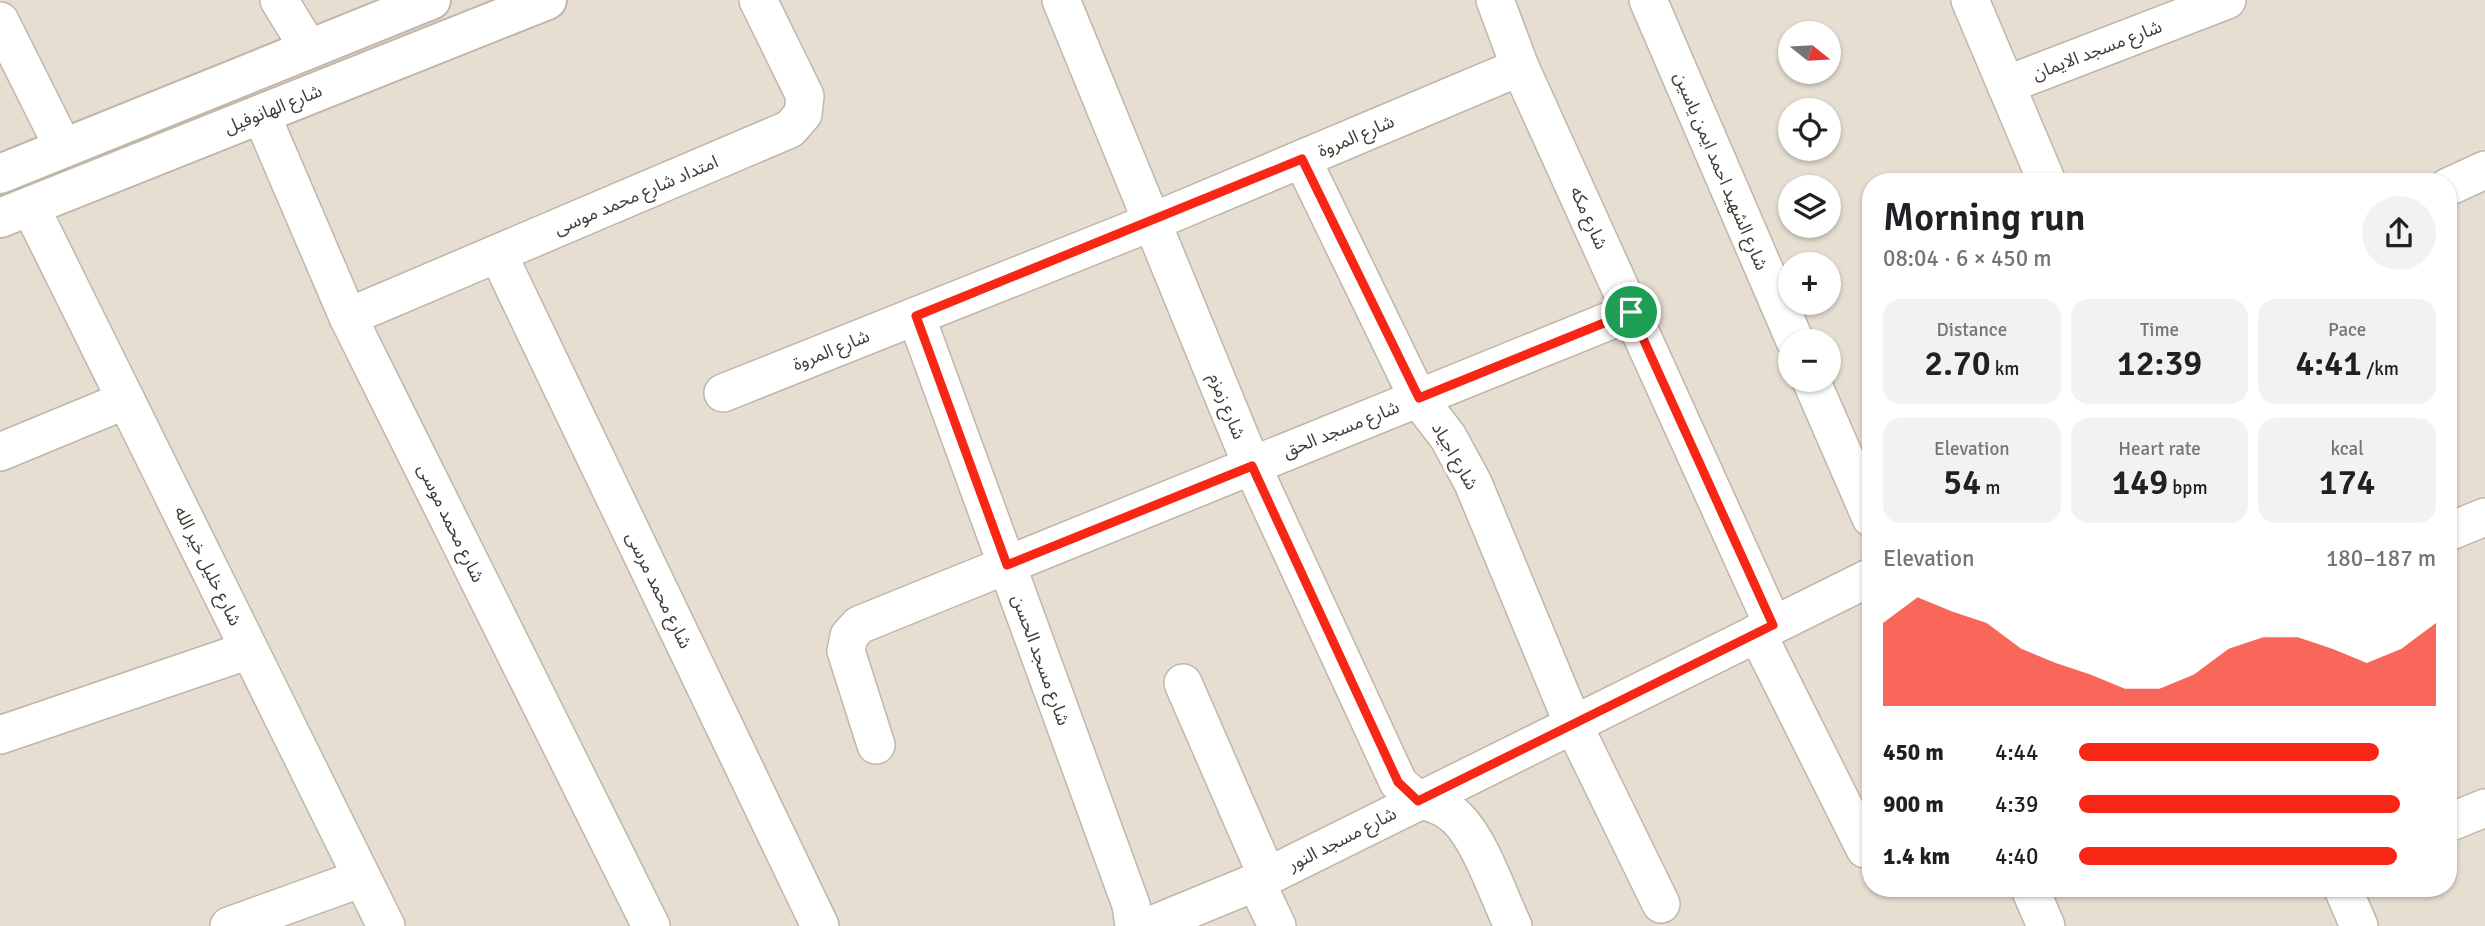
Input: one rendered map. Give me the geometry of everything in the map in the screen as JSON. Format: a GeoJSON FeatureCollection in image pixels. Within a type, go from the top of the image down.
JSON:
{"type":"FeatureCollection","features":[{"type":"Feature","properties":{"kind":"street"},"geometry":{"type":"LineString","coordinates":[[279,0],[309,49]]}},
{"type":"Feature","properties":{"kind":"street"},"geometry":{"type":"LineString","coordinates":[[0,174],[431,0]]}},
{"type":"Feature","properties":{"kind":"street","name":"شارع الهانوفيل"},"geometry":{"type":"LineString","coordinates":[[15,212],[547,0]]}},
{"type":"Feature","properties":{"kind":"street","name":"امتداد شارع محمد موسى"},"geometry":{"type":"LineString","coordinates":[[348,317],[790,129],[798,122],[805,105],[805,96],[758,0]]}},
{"type":"Feature","properties":{"kind":"street","name":"شارع زمزم"},"geometry":{"type":"LineString","coordinates":[[1061,0],[1252,466],[1398,782],[1418,801],[1443,806],[1460,821],[1472,839],[1513,926]]}},
{"type":"Feature","properties":{"kind":"street","name":"شارع مكه"},"geometry":{"type":"LineString","coordinates":[[1496,0],[1520,67],[1631,312],[1765,629],[1862,842]]}},
{"type":"Feature","properties":{"kind":"street","name":"شارع الشهيد احمد ايمن ياسين"},"geometry":{"type":"LineString","coordinates":[[1648,0],[1790,329]]}},
{"type":"Feature","properties":{"kind":"street"},"geometry":{"type":"LineString","coordinates":[[1970,0],[2043,173]]}},
{"type":"Feature","properties":{"kind":"street","name":"شارع مسجد الايمان"},"geometry":{"type":"LineString","coordinates":[[2006,85],[2227,0]]}},
{"type":"Feature","properties":{"kind":"street"},"geometry":{"type":"LineString","coordinates":[[0,21],[63,147]]}},
{"type":"Feature","properties":{"kind":"street","name":"شارع المروة"},"geometry":{"type":"LineString","coordinates":[[723,393],[1152,222],[1520,67]]}},
{"type":"Feature","properties":{"kind":"street","name":"شارع محمد موسى"},"geometry":{"type":"LineString","coordinates":[[261,114],[348,317],[652,926]]}},
{"type":"Feature","properties":{"kind":"street","name":"شارع اجياد"},"geometry":{"type":"LineString","coordinates":[[1302,159],[1419,398],[1448,437],[1472,483],[1573,724],[1661,904]]}},
{"type":"Feature","properties":{"kind":"street"},"geometry":{"type":"LineString","coordinates":[[2457,183],[2485,170]]}},
{"type":"Feature","properties":{"kind":"street","name":"شارع خليل خير الله"},"geometry":{"type":"LineString","coordinates":[[15,212],[126,400],[386,926]]}},
{"type":"Feature","properties":{"kind":"street","name":"شارع محمد مرسى"},"geometry":{"type":"LineString","coordinates":[[498,254],[820,926]]}},
{"type":"Feature","properties":{"kind":"street","name":"شارع مسجد الحق"},"geometry":{"type":"LineString","coordinates":[[876,745],[846,651],[849,636],[859,625],[1631,312]]}},
{"type":"Feature","properties":{"kind":"street","name":"شارع مسجد الحسن"},"geometry":{"type":"LineString","coordinates":[[916,316],[1131,905],[1134,926]]}},
{"type":"Feature","properties":{"kind":"street"},"geometry":{"type":"LineString","coordinates":[[1817,392],[1862,490]]}},
{"type":"Feature","properties":{"kind":"street"},"geometry":{"type":"LineString","coordinates":[[0,452],[126,400]]}},
{"type":"Feature","properties":{"kind":"street"},"geometry":{"type":"LineString","coordinates":[[2457,528],[2485,517]]}},
{"type":"Feature","properties":{"kind":"street","name":"شارع مسجد النور"},"geometry":{"type":"LineString","coordinates":[[1149,926],[1261,879],[1862,581]]}},
{"type":"Feature","properties":{"kind":"street"},"geometry":{"type":"LineString","coordinates":[[0,735],[249,650]]}},
{"type":"Feature","properties":{"kind":"street"},"geometry":{"type":"LineString","coordinates":[[1183,683],[1277,926]]}},
{"type":"Feature","properties":{"kind":"street"},"geometry":{"type":"LineString","coordinates":[[2457,819],[2485,808]]}},
{"type":"Feature","properties":{"kind":"street"},"geometry":{"type":"LineString","coordinates":[[229,926],[362,878]]}},
{"type":"Feature","properties":{"kind":"street"},"geometry":{"type":"LineString","coordinates":[[2033,897],[2046,926]]}},
{"type":"Feature","properties":{"kind":"street"},"geometry":{"type":"LineString","coordinates":[[2346,897],[2359,926]]}},
{"type":"Feature","properties":{"kind":"shaded area"},"geometry":{"type":"Polygon","coordinates":[[[0,0],[2485,0],[2485,926],[0,926],[0,0]]]}},
{"type":"Feature","properties":{"kind":"route"},"geometry":{"type":"LineString","coordinates":[[1302,159],[1419,398],[1631,312],[1773,625],[1418,801],[1398,782],[1252,466],[1007,565],[916,316],[1302,159]]}}]}
